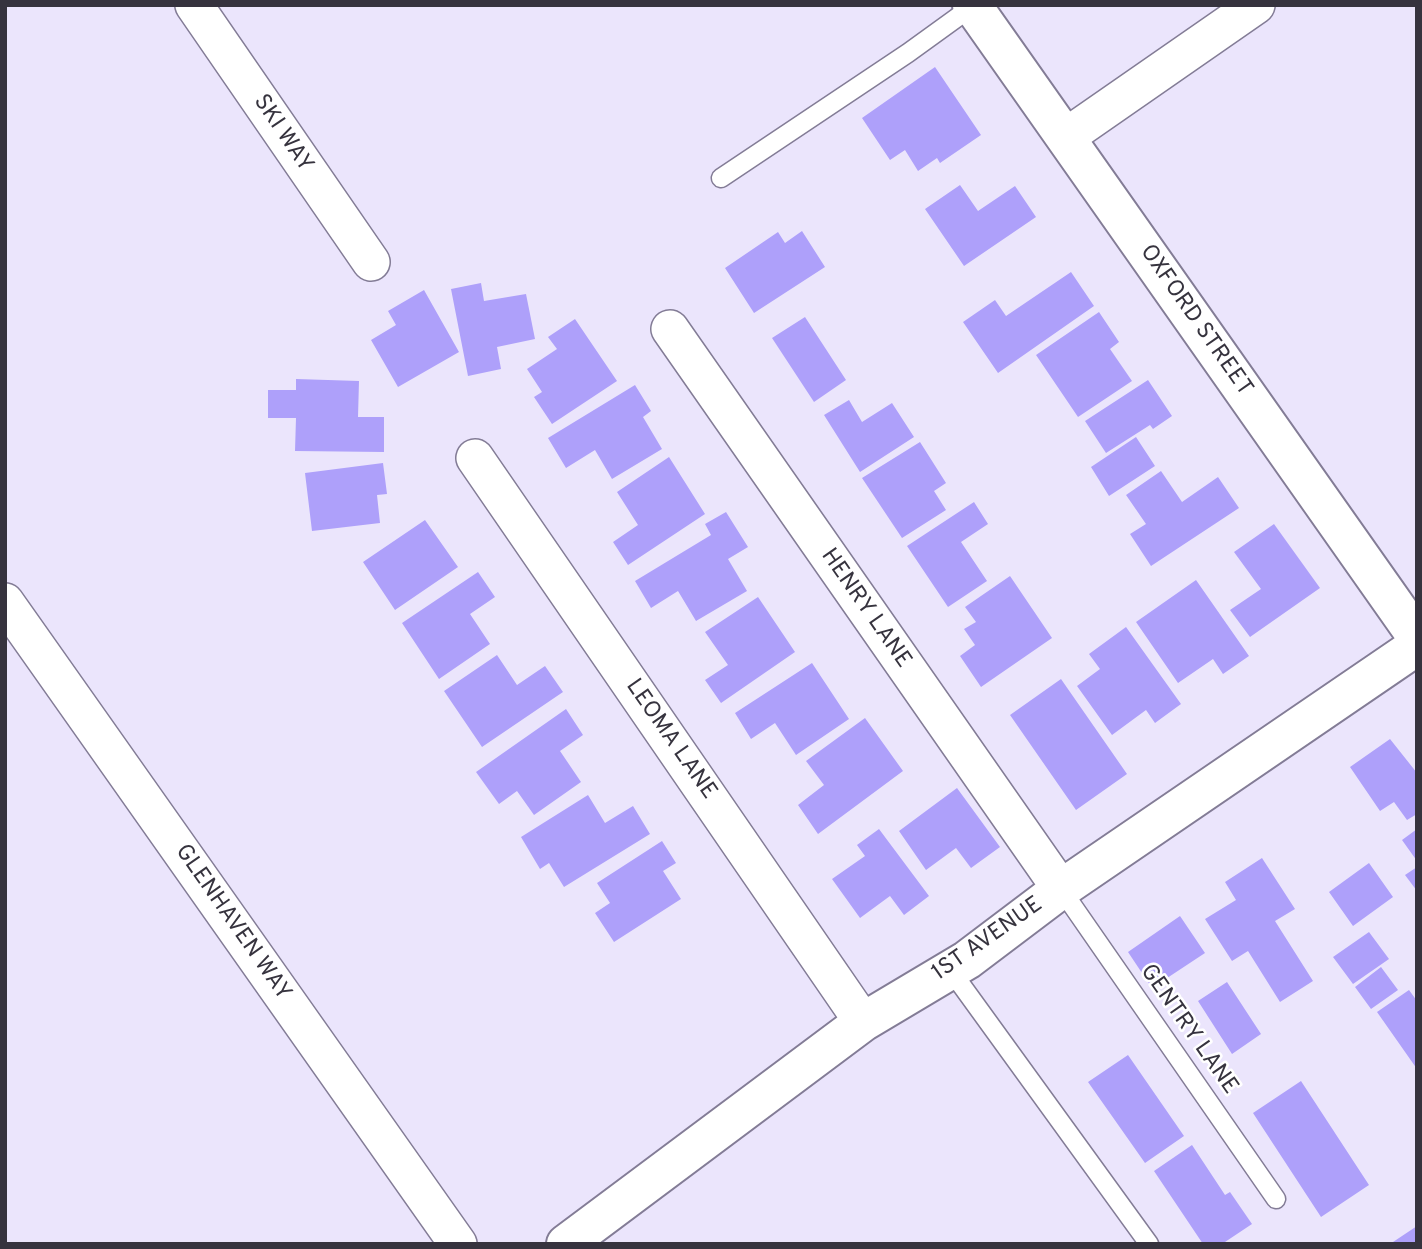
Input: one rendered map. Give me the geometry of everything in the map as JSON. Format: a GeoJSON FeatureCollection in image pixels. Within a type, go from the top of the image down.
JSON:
{"type":"FeatureCollection","features":[{"type":"Feature","properties":{"kind":"street","name":"SKI WAY"},"geometry":{"type":"LineString","coordinates":[[194,5],[371,262]]}},
{"type":"Feature","properties":{"kind":"street"},"geometry":{"type":"LineString","coordinates":[[1066,138],[1256,5]]}},
{"type":"Feature","properties":{"kind":"street","name":"OXFORD STREET"},"geometry":{"type":"LineString","coordinates":[[972,6],[1417,637]]}},
{"type":"Feature","properties":{"kind":"street","name":"HENRY LANE"},"geometry":{"type":"LineString","coordinates":[[670,329],[1061,889]]}},
{"type":"Feature","properties":{"kind":"street","name":"LEOMA LANE"},"geometry":{"type":"LineString","coordinates":[[475,458],[863,1022]]}},
{"type":"Feature","properties":{"kind":"street","name":"GLENHAVEN WAY"},"geometry":{"type":"LineString","coordinates":[[5,602],[458,1244]]}},
{"type":"Feature","properties":{"kind":"street","name":"1ST AVENUE"},"geometry":{"type":"LineString","coordinates":[[566,1244],[863,1022],[949,968],[967,960],[1061,889],[1417,646]]}},
{"type":"Feature","properties":{"kind":"lane"},"geometry":{"type":"LineString","coordinates":[[721,178],[908,53],[972,6]]}},
{"type":"Feature","properties":{"kind":"lane","name":"GENTRY LANE"},"geometry":{"type":"LineString","coordinates":[[1061,889],[1276,1199]]}},
{"type":"Feature","properties":{"kind":"lane"},"geometry":{"type":"LineString","coordinates":[[949,968],[1149,1244]]}},
{"type":"Feature","properties":{"kind":"building"},"geometry":{"type":"Polygon","coordinates":[[[935,67],[981,135],[940,163],[937,158],[918,171],[905,150],[890,160],[862,118],[935,67]]]}},
{"type":"Feature","properties":{"kind":"building"},"geometry":{"type":"Polygon","coordinates":[[[960,185],[978,211],[1015,186],[1036,217],[964,266],[925,209],[960,185]]]}},
{"type":"Feature","properties":{"kind":"building"},"geometry":{"type":"Polygon","coordinates":[[[802,231],[825,267],[754,313],[725,268],[778,232],[785,243],[802,231]]]}},
{"type":"Feature","properties":{"kind":"building"},"geometry":{"type":"Polygon","coordinates":[[[1071,272],[1094,306],[998,373],[963,322],[995,300],[1006,316],[1071,272]]]}},
{"type":"Feature","properties":{"kind":"building"},"geometry":{"type":"Polygon","coordinates":[[[481,283],[484,301],[526,294],[535,339],[497,347],[501,369],[468,376],[451,289],[481,283]]]}},
{"type":"Feature","properties":{"kind":"building"},"geometry":{"type":"Polygon","coordinates":[[[424,290],[459,352],[398,387],[371,340],[396,325],[388,311],[424,290]]]}},
{"type":"Feature","properties":{"kind":"building"},"geometry":{"type":"Polygon","coordinates":[[[1099,312],[1119,342],[1110,349],[1132,381],[1078,417],[1036,355],[1099,312]]]}},
{"type":"Feature","properties":{"kind":"building"},"geometry":{"type":"Polygon","coordinates":[[[805,317],[846,380],[814,402],[772,338],[805,317]]]}},
{"type":"Feature","properties":{"kind":"building"},"geometry":{"type":"Polygon","coordinates":[[[575,319],[617,381],[552,424],[534,397],[542,392],[527,369],[557,349],[548,337],[575,319]]]}},
{"type":"Feature","properties":{"kind":"building"},"geometry":{"type":"Polygon","coordinates":[[[296,379],[359,381],[358,417],[384,417],[384,452],[295,451],[296,418],[268,418],[268,390],[296,390],[296,379]]]}},
{"type":"Feature","properties":{"kind":"building"},"geometry":{"type":"Polygon","coordinates":[[[1148,380],[1172,416],[1153,429],[1150,425],[1106,453],[1085,421],[1148,380]]]}},
{"type":"Feature","properties":{"kind":"building"},"geometry":{"type":"Polygon","coordinates":[[[635,385],[651,411],[643,417],[662,449],[612,479],[595,450],[566,468],[548,438],[635,385]]]}},
{"type":"Feature","properties":{"kind":"building"},"geometry":{"type":"Polygon","coordinates":[[[849,400],[862,422],[892,403],[914,437],[860,472],[824,415],[849,400]]]}},
{"type":"Feature","properties":{"kind":"building"},"geometry":{"type":"Polygon","coordinates":[[[1136,437],[1155,466],[1109,496],[1091,467],[1136,437]]]}},
{"type":"Feature","properties":{"kind":"building"},"geometry":{"type":"Polygon","coordinates":[[[920,442],[946,483],[934,491],[946,510],[902,538],[862,478],[920,442]]]}},
{"type":"Feature","properties":{"kind":"building"},"geometry":{"type":"Polygon","coordinates":[[[669,457],[705,514],[628,565],[613,542],[638,525],[617,492],[669,457]]]}},
{"type":"Feature","properties":{"kind":"building"},"geometry":{"type":"Polygon","coordinates":[[[383,463],[387,494],[377,495],[380,523],[312,531],[305,473],[383,463]]]}},
{"type":"Feature","properties":{"kind":"building"},"geometry":{"type":"Polygon","coordinates":[[[1161,471],[1182,502],[1218,477],[1239,508],[1151,566],[1130,534],[1146,524],[1126,495],[1161,471]]]}},
{"type":"Feature","properties":{"kind":"building"},"geometry":{"type":"Polygon","coordinates":[[[974,502],[988,524],[961,542],[987,581],[948,607],[907,546],[974,502]]]}},
{"type":"Feature","properties":{"kind":"building"},"geometry":{"type":"Polygon","coordinates":[[[726,512],[748,547],[728,559],[747,591],[696,621],[678,591],[651,608],[635,581],[711,535],[705,524],[726,512]]]}},
{"type":"Feature","properties":{"kind":"building"},"geometry":{"type":"Polygon","coordinates":[[[425,520],[458,567],[395,610],[363,562],[425,520]]]}},
{"type":"Feature","properties":{"kind":"building"},"geometry":{"type":"Polygon","coordinates":[[[1274,524],[1320,588],[1250,637],[1230,610],[1261,589],[1234,552],[1274,524]]]}},
{"type":"Feature","properties":{"kind":"building"},"geometry":{"type":"Polygon","coordinates":[[[478,572],[495,597],[470,614],[490,644],[439,679],[402,623],[478,572]]]}},
{"type":"Feature","properties":{"kind":"building"},"geometry":{"type":"Polygon","coordinates":[[[1010,576],[1052,638],[981,687],[960,656],[975,645],[964,629],[976,622],[965,607],[1010,576]]]}},
{"type":"Feature","properties":{"kind":"building"},"geometry":{"type":"Polygon","coordinates":[[[1196,580],[1249,656],[1223,674],[1213,659],[1178,683],[1136,622],[1196,580]]]}},
{"type":"Feature","properties":{"kind":"building"},"geometry":{"type":"Polygon","coordinates":[[[758,597],[795,652],[721,703],[705,680],[728,665],[705,632],[758,597]]]}},
{"type":"Feature","properties":{"kind":"building"},"geometry":{"type":"Polygon","coordinates":[[[1126,627],[1181,704],[1155,723],[1146,710],[1112,735],[1077,686],[1100,669],[1089,654],[1126,627]]]}},
{"type":"Feature","properties":{"kind":"building"},"geometry":{"type":"Polygon","coordinates":[[[497,655],[517,685],[545,666],[563,692],[482,747],[444,691],[497,655]]]}},
{"type":"Feature","properties":{"kind":"building"},"geometry":{"type":"Polygon","coordinates":[[[812,663],[849,719],[796,755],[775,723],[751,739],[735,713],[812,663]]]}},
{"type":"Feature","properties":{"kind":"building"},"geometry":{"type":"Polygon","coordinates":[[[1061,679],[1127,774],[1076,810],[1010,715],[1061,679]]]}},
{"type":"Feature","properties":{"kind":"building"},"geometry":{"type":"Polygon","coordinates":[[[566,709],[583,735],[560,751],[581,782],[534,815],[517,791],[499,804],[476,772],[566,709]]]}},
{"type":"Feature","properties":{"kind":"building"},"geometry":{"type":"Polygon","coordinates":[[[865,718],[903,771],[818,834],[798,805],[824,785],[806,761],[865,718]]]}},
{"type":"Feature","properties":{"kind":"building"},"geometry":{"type":"Polygon","coordinates":[[[1390,739],[1417,773],[1417,814],[1407,820],[1394,802],[1380,811],[1350,767],[1390,739]]]}},
{"type":"Feature","properties":{"kind":"building"},"geometry":{"type":"Polygon","coordinates":[[[957,788],[1000,847],[971,868],[956,848],[926,870],[899,831],[957,788]]]}},
{"type":"Feature","properties":{"kind":"building"},"geometry":{"type":"Polygon","coordinates":[[[588,795],[605,823],[633,806],[650,834],[564,887],[549,863],[540,869],[521,837],[588,795]]]}},
{"type":"Feature","properties":{"kind":"building"},"geometry":{"type":"Polygon","coordinates":[[[879,829],[929,896],[904,915],[890,896],[860,918],[832,879],[865,856],[857,845],[879,829]]]}},
{"type":"Feature","properties":{"kind":"building"},"geometry":{"type":"Polygon","coordinates":[[[1417,829],[1417,861],[1402,840],[1417,829]]]}},
{"type":"Feature","properties":{"kind":"building"},"geometry":{"type":"Polygon","coordinates":[[[662,841],[676,863],[663,871],[681,899],[614,942],[595,913],[610,903],[597,883],[662,841]]]}},
{"type":"Feature","properties":{"kind":"building"},"geometry":{"type":"Polygon","coordinates":[[[1262,858],[1295,909],[1275,921],[1313,981],[1280,1002],[1248,951],[1232,961],[1205,919],[1236,900],[1225,882],[1262,858]]]}},
{"type":"Feature","properties":{"kind":"building"},"geometry":{"type":"Polygon","coordinates":[[[1369,863],[1393,897],[1353,926],[1329,892],[1369,863]]]}},
{"type":"Feature","properties":{"kind":"building"},"geometry":{"type":"Polygon","coordinates":[[[1417,867],[1417,891],[1405,875],[1417,867]]]}},
{"type":"Feature","properties":{"kind":"building"},"geometry":{"type":"Polygon","coordinates":[[[1180,916],[1205,953],[1152,988],[1128,952],[1180,916]]]}},
{"type":"Feature","properties":{"kind":"building"},"geometry":{"type":"Polygon","coordinates":[[[1369,932],[1389,959],[1353,984],[1333,957],[1369,932]]]}},
{"type":"Feature","properties":{"kind":"building"},"geometry":{"type":"Polygon","coordinates":[[[1381,967],[1398,990],[1371,1009],[1355,987],[1381,967]]]}},
{"type":"Feature","properties":{"kind":"building"},"geometry":{"type":"Polygon","coordinates":[[[1227,982],[1261,1034],[1232,1054],[1198,1001],[1227,982]]]}},
{"type":"Feature","properties":{"kind":"building"},"geometry":{"type":"Polygon","coordinates":[[[1409,990],[1417,1001],[1417,1069],[1377,1012],[1409,990]]]}},
{"type":"Feature","properties":{"kind":"building"},"geometry":{"type":"Polygon","coordinates":[[[1128,1055],[1184,1136],[1145,1163],[1088,1082],[1128,1055]]]}},
{"type":"Feature","properties":{"kind":"building"},"geometry":{"type":"Polygon","coordinates":[[[1301,1081],[1369,1185],[1321,1217],[1253,1113],[1301,1081]]]}},
{"type":"Feature","properties":{"kind":"building"},"geometry":{"type":"Polygon","coordinates":[[[1192,1145],[1225,1195],[1230,1192],[1252,1224],[1222,1244],[1203,1244],[1154,1171],[1192,1145]]]}},
{"type":"Feature","properties":{"kind":"building"},"geometry":{"type":"Polygon","coordinates":[[[1417,1226],[1417,1244],[1390,1244],[1417,1226]]]}}]}
